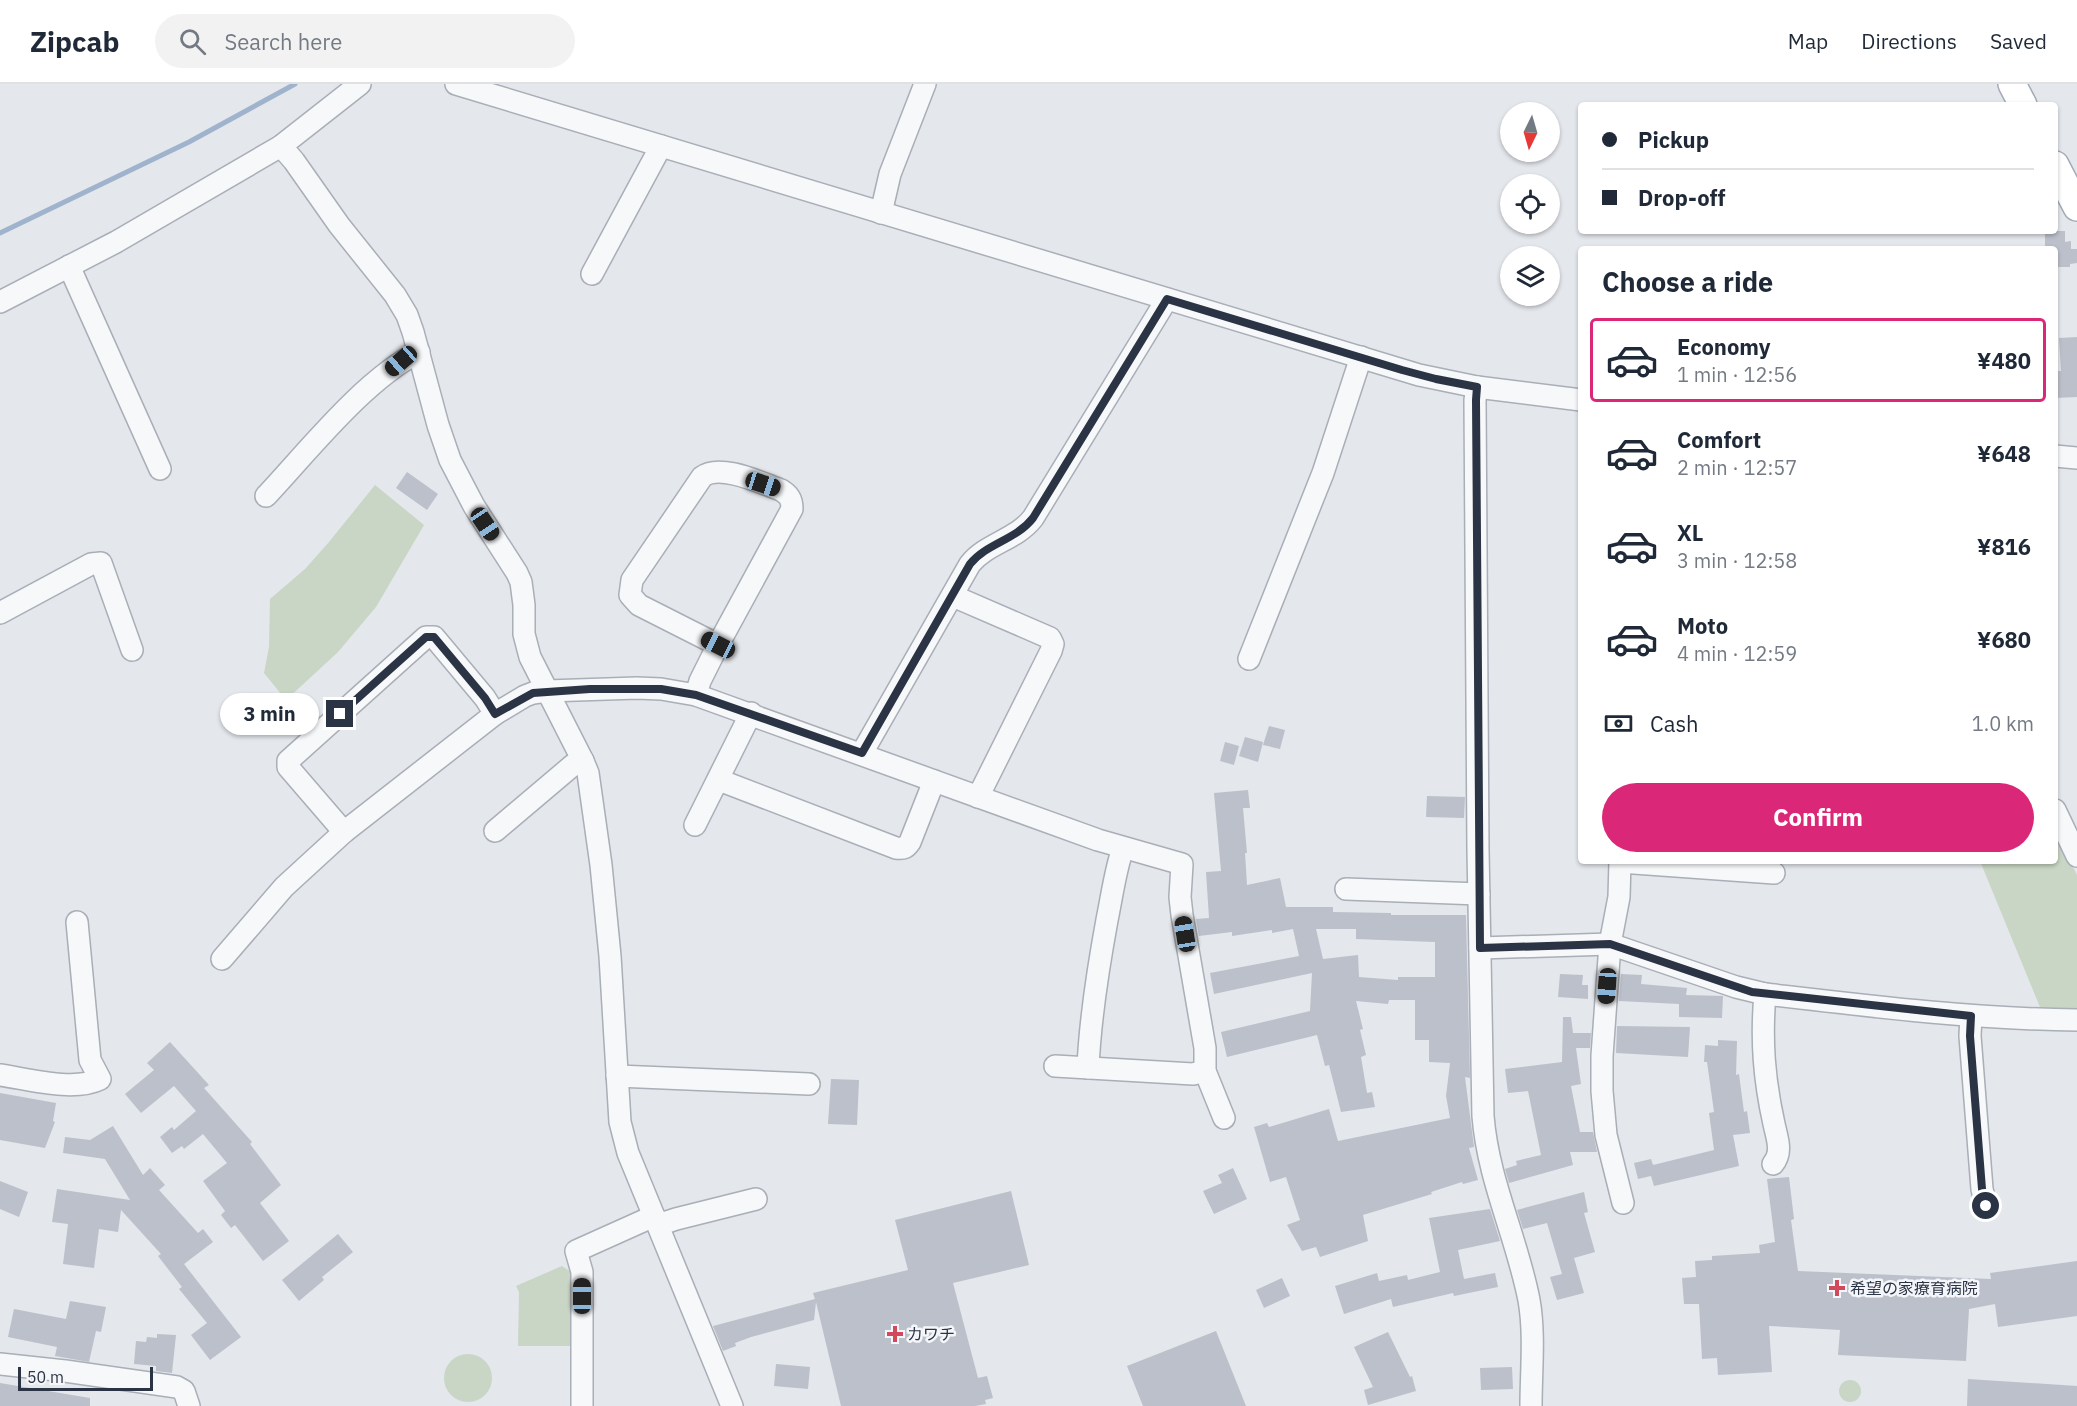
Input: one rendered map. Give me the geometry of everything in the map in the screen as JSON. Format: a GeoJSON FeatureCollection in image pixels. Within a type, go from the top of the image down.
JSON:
{"type":"FeatureCollection","features":[{"type":"Feature","properties":{"kind":"main road"},"geometry":{"type":"LineString","coordinates":[[2012,84],[2021,102]]}},
{"type":"Feature","properties":{"kind":"main road"},"geometry":{"type":"LineString","coordinates":[[2058,171],[2077,207]]}},
{"type":"Feature","properties":{"kind":"street"},"geometry":{"type":"LineString","coordinates":[[0,302],[116,242],[281,146],[360,84]]}},
{"type":"Feature","properties":{"kind":"street"},"geometry":{"type":"LineString","coordinates":[[456,84],[1436,379],[1477,387],[1578,400]]}},
{"type":"Feature","properties":{"kind":"street"},"geometry":{"type":"LineString","coordinates":[[881,213],[886,200],[890,174],[925,84]]}},
{"type":"Feature","properties":{"kind":"street"},"geometry":{"type":"LineString","coordinates":[[281,146],[339,225],[395,295],[407,315],[438,424],[456,474],[521,582],[524,634],[530,657],[584,760],[588,773],[601,866],[610,956],[622,1133],[732,1406]]}},
{"type":"Feature","properties":{"kind":"street"},"geometry":{"type":"LineString","coordinates":[[592,274],[661,146]]}},
{"type":"Feature","properties":{"kind":"street"},"geometry":{"type":"LineString","coordinates":[[69,266],[160,470]]}},
{"type":"Feature","properties":{"kind":"street"},"geometry":{"type":"LineString","coordinates":[[862,753],[976,556],[1017,534],[1033,518],[1167,299]]}},
{"type":"Feature","properties":{"kind":"street"},"geometry":{"type":"LineString","coordinates":[[266,495],[355,401],[401,361],[419,352]]}},
{"type":"Feature","properties":{"kind":"street"},"geometry":{"type":"LineString","coordinates":[[1249,659],[1323,473],[1361,357]]}},
{"type":"Feature","properties":{"kind":"street"},"geometry":{"type":"LineString","coordinates":[[1477,387],[1479,894],[1484,1128],[1492,1171],[1529,1300],[1531,1406]]}},
{"type":"Feature","properties":{"kind":"street"},"geometry":{"type":"LineString","coordinates":[[2058,456],[2077,458]]}},
{"type":"Feature","properties":{"kind":"street"},"geometry":{"type":"LineString","coordinates":[[696,695],[700,681],[718,645],[792,509],[792,501],[788,494],[781,490],[727,472],[717,471],[708,472],[702,477],[632,580],[629,588],[630,595],[639,604],[718,645]]}},
{"type":"Feature","properties":{"kind":"street"},"geometry":{"type":"LineString","coordinates":[[0,613],[91,564],[101,563],[132,650]]}},
{"type":"Feature","properties":{"kind":"street"},"geometry":{"type":"LineString","coordinates":[[953,596],[1050,638],[1053,644],[978,796]]}},
{"type":"Feature","properties":{"kind":"street"},"geometry":{"type":"LineString","coordinates":[[344,832],[288,767],[288,761],[426,637],[434,637],[485,698],[495,714]]}},
{"type":"Feature","properties":{"kind":"street"},"geometry":{"type":"LineString","coordinates":[[222,958],[284,887],[344,832],[495,714],[533,693],[661,689],[696,695],[751,713],[1123,848],[1182,864],[1180,897],[1205,1048],[1205,1071],[1224,1118]]}},
{"type":"Feature","properties":{"kind":"street"},"geometry":{"type":"LineString","coordinates":[[695,825],[751,713]]}},
{"type":"Feature","properties":{"kind":"street"},"geometry":{"type":"LineString","coordinates":[[495,831],[573,765],[584,760]]}},
{"type":"Feature","properties":{"kind":"street"},"geometry":{"type":"LineString","coordinates":[[719,780],[903,849],[910,842],[934,781]]}},
{"type":"Feature","properties":{"kind":"street"},"geometry":{"type":"LineString","coordinates":[[2058,816],[2077,856]]}},
{"type":"Feature","properties":{"kind":"street"},"geometry":{"type":"LineString","coordinates":[[1088,1068],[1096,982],[1117,868],[1123,848]]}},
{"type":"Feature","properties":{"kind":"street"},"geometry":{"type":"LineString","coordinates":[[1620,864],[1619,897],[1610,944],[1602,1056],[1603,1115],[1623,1203]]}},
{"type":"Feature","properties":{"kind":"street"},"geometry":{"type":"LineString","coordinates":[[1648,864],[1774,873]]}},
{"type":"Feature","properties":{"kind":"street"},"geometry":{"type":"LineString","coordinates":[[1346,888],[1479,894]]}},
{"type":"Feature","properties":{"kind":"street"},"geometry":{"type":"LineString","coordinates":[[0,1075],[76,1085],[100,1079],[90,1060],[77,922]]}},
{"type":"Feature","properties":{"kind":"street"},"geometry":{"type":"LineString","coordinates":[[1480,948],[1610,944],[1736,987],[1765,994],[1971,1016],[2077,1020]]}},
{"type":"Feature","properties":{"kind":"street"},"geometry":{"type":"LineString","coordinates":[[1765,994],[1762,1039],[1764,1069],[1779,1150],[1773,1164]]}},
{"type":"Feature","properties":{"kind":"street"},"geometry":{"type":"LineString","coordinates":[[1971,1016],[1970,1036],[1982,1189],[1986,1206]]}},
{"type":"Feature","properties":{"kind":"street"},"geometry":{"type":"LineString","coordinates":[[1055,1066],[1193,1074],[1205,1071]]}},
{"type":"Feature","properties":{"kind":"street"},"geometry":{"type":"LineString","coordinates":[[617,1076],[809,1084]]}},
{"type":"Feature","properties":{"kind":"street"},"geometry":{"type":"LineString","coordinates":[[582,1406],[582,1272],[576,1251],[656,1220],[676,1219],[756,1200]]}},
{"type":"Feature","properties":{"kind":"street"},"geometry":{"type":"LineString","coordinates":[[0,1364],[177,1387],[184,1392],[189,1406]]}},
{"type":"Feature","properties":{"kind":"green space"},"geometry":{"type":"Polygon","coordinates":[[[375,485],[424,525],[376,607],[338,652],[286,700],[264,673],[269,647],[270,599],[305,569],[375,485]]]}},
{"type":"Feature","properties":{"kind":"green space"},"geometry":{"type":"Polygon","coordinates":[[[2058,836],[2077,875],[2077,1012],[2042,1012],[1981,864],[2058,864],[2058,836]]]}},
{"type":"Feature","properties":{"kind":"green space"},"geometry":{"type":"Polygon","coordinates":[[[562,1266],[577,1276],[577,1346],[518,1346],[519,1292],[516,1286],[562,1266]]]}},
{"type":"Feature","properties":{"kind":"green space"},"geometry":{"type":"Polygon","coordinates":[[[468,1354],[485,1361],[492,1378],[485,1395],[468,1402],[451,1395],[444,1378],[451,1361],[468,1354]]]}},
{"type":"Feature","properties":{"kind":"green space"},"geometry":{"type":"Polygon","coordinates":[[[1850,1380],[1858,1383],[1861,1391],[1858,1399],[1850,1402],[1842,1399],[1839,1391],[1842,1383],[1850,1380]]]}},
{"type":"Feature","properties":{"kind":"building"},"geometry":{"type":"Polygon","coordinates":[[[2058,231],[2065,231],[2065,242],[2071,241],[2071,249],[2077,249],[2077,263],[2070,264],[2070,267],[2058,267],[2058,246],[2045,246],[2045,234],[2058,234],[2058,231]]]}},
{"type":"Feature","properties":{"kind":"building"},"geometry":{"type":"Polygon","coordinates":[[[2077,337],[2077,397],[2058,398],[2058,371],[2061,371],[2059,338],[2077,337]]]}},
{"type":"Feature","properties":{"kind":"building"},"geometry":{"type":"Polygon","coordinates":[[[407,472],[438,494],[427,510],[396,488],[407,472]]]}},
{"type":"Feature","properties":{"kind":"building"},"geometry":{"type":"Polygon","coordinates":[[[1269,726],[1285,730],[1280,749],[1263,745],[1269,726]]]}},
{"type":"Feature","properties":{"kind":"building"},"geometry":{"type":"Polygon","coordinates":[[[1245,737],[1263,742],[1258,762],[1239,756],[1245,737]]]}},
{"type":"Feature","properties":{"kind":"building"},"geometry":{"type":"Polygon","coordinates":[[[1225,742],[1239,746],[1234,765],[1220,761],[1225,742]]]}},
{"type":"Feature","properties":{"kind":"building"},"geometry":{"type":"Polygon","coordinates":[[[1248,790],[1250,808],[1243,808],[1247,885],[1280,878],[1286,907],[1333,907],[1333,912],[1391,913],[1391,915],[1466,915],[1470,1078],[1465,1077],[1474,1147],[1469,1148],[1478,1180],[1463,1184],[1462,1182],[1431,1192],[1432,1194],[1363,1215],[1368,1241],[1320,1257],[1316,1247],[1302,1251],[1287,1225],[1300,1220],[1286,1177],[1270,1182],[1254,1127],[1267,1123],[1269,1127],[1329,1109],[1338,1141],[1450,1118],[1446,1096],[1450,1063],[1429,1062],[1429,1040],[1415,1040],[1415,1000],[1389,1000],[1388,1004],[1356,1001],[1363,1029],[1360,1030],[1366,1055],[1361,1057],[1367,1093],[1372,1092],[1375,1107],[1341,1112],[1329,1065],[1325,1066],[1317,1035],[1227,1057],[1221,1032],[1310,1011],[1312,973],[1214,994],[1210,973],[1299,956],[1293,929],[1232,936],[1232,932],[1199,936],[1196,919],[1209,918],[1206,872],[1221,871],[1214,793],[1248,790]],[[1316,929],[1323,959],[1358,955],[1359,977],[1398,980],[1398,977],[1435,977],[1435,942],[1356,939],[1356,929],[1316,929]]]}},
{"type":"Feature","properties":{"kind":"building"},"geometry":{"type":"Polygon","coordinates":[[[1427,796],[1465,797],[1464,818],[1426,817],[1427,796]]]}},
{"type":"Feature","properties":{"kind":"building"},"geometry":{"type":"Polygon","coordinates":[[[1560,974],[1583,975],[1582,985],[1588,985],[1588,999],[1558,997],[1560,974]]]}},
{"type":"Feature","properties":{"kind":"building"},"geometry":{"type":"Polygon","coordinates":[[[1621,974],[1642,975],[1641,984],[1687,988],[1686,995],[1723,996],[1722,1018],[1679,1017],[1679,1004],[1619,1001],[1621,974]]]}},
{"type":"Feature","properties":{"kind":"building"},"geometry":{"type":"Polygon","coordinates":[[[1563,1017],[1571,1017],[1573,1033],[1591,1033],[1590,1048],[1576,1048],[1581,1084],[1571,1086],[1580,1132],[1593,1132],[1597,1152],[1570,1152],[1573,1165],[1509,1183],[1505,1169],[1517,1165],[1516,1161],[1541,1155],[1528,1091],[1508,1093],[1505,1069],[1562,1062],[1563,1017]]]}},
{"type":"Feature","properties":{"kind":"building"},"geometry":{"type":"Polygon","coordinates":[[[1617,1026],[1690,1027],[1688,1057],[1616,1053],[1617,1026]]]}},
{"type":"Feature","properties":{"kind":"building"},"geometry":{"type":"Polygon","coordinates":[[[1718,1040],[1737,1041],[1736,1075],[1739,1074],[1744,1112],[1747,1111],[1750,1133],[1733,1135],[1739,1166],[1654,1186],[1651,1176],[1638,1179],[1634,1163],[1651,1159],[1653,1165],[1714,1150],[1709,1113],[1714,1112],[1707,1062],[1704,1062],[1705,1045],[1718,1046],[1718,1040]]]}},
{"type":"Feature","properties":{"kind":"building"},"geometry":{"type":"Polygon","coordinates":[[[170,1042],[209,1085],[204,1088],[252,1142],[250,1144],[281,1185],[260,1203],[289,1241],[263,1261],[235,1225],[231,1228],[221,1215],[225,1211],[203,1181],[227,1163],[203,1134],[184,1149],[182,1146],[172,1153],[160,1137],[172,1127],[174,1130],[196,1111],[174,1086],[141,1113],[125,1094],[154,1070],[147,1063],[170,1042]]]}},
{"type":"Feature","properties":{"kind":"building"},"geometry":{"type":"Polygon","coordinates":[[[831,1079],[859,1080],[857,1125],[828,1124],[831,1079]]]}},
{"type":"Feature","properties":{"kind":"building"},"geometry":{"type":"Polygon","coordinates":[[[0,1093],[56,1103],[53,1121],[55,1122],[45,1148],[0,1140],[0,1093]]]}},
{"type":"Feature","properties":{"kind":"building"},"geometry":{"type":"Polygon","coordinates":[[[113,1126],[143,1175],[150,1168],[165,1185],[159,1190],[198,1233],[203,1229],[213,1242],[184,1264],[241,1337],[210,1360],[191,1335],[207,1323],[179,1289],[182,1287],[158,1256],[161,1254],[121,1210],[118,1232],[99,1229],[94,1268],[63,1264],[68,1224],[52,1222],[57,1189],[130,1200],[105,1159],[63,1153],[65,1137],[90,1140],[113,1126]]]}},
{"type":"Feature","properties":{"kind":"building"},"geometry":{"type":"Polygon","coordinates":[[[1233,1168],[1247,1199],[1214,1214],[1203,1191],[1222,1183],[1218,1175],[1233,1168]]]}},
{"type":"Feature","properties":{"kind":"building"},"geometry":{"type":"Polygon","coordinates":[[[1789,1177],[1794,1219],[1791,1220],[1798,1271],[1991,1279],[1990,1273],[2077,1261],[2077,1316],[1998,1327],[1995,1304],[1969,1309],[1966,1361],[1838,1355],[1840,1330],[1769,1326],[1772,1372],[1718,1375],[1717,1358],[1702,1359],[1699,1304],[1684,1304],[1682,1278],[1696,1277],[1695,1261],[1712,1260],[1712,1256],[1760,1253],[1759,1245],[1775,1242],[1767,1179],[1789,1177]]]}},
{"type":"Feature","properties":{"kind":"building"},"geometry":{"type":"Polygon","coordinates":[[[0,1181],[28,1192],[19,1217],[0,1209],[0,1181]]]}},
{"type":"Feature","properties":{"kind":"building","name":"カワチ"},"geometry":{"type":"Polygon","coordinates":[[[1011,1191],[1029,1265],[953,1283],[978,1378],[987,1376],[993,1398],[985,1400],[986,1404],[975,1406],[841,1406],[816,1302],[814,1320],[751,1337],[723,1351],[713,1326],[815,1299],[813,1293],[908,1270],[895,1220],[1011,1191]]]}},
{"type":"Feature","properties":{"kind":"building"},"geometry":{"type":"Polygon","coordinates":[[[1584,1192],[1588,1212],[1584,1213],[1595,1252],[1574,1258],[1584,1293],[1557,1300],[1550,1277],[1562,1274],[1547,1223],[1523,1229],[1517,1210],[1584,1192]]]}},
{"type":"Feature","properties":{"kind":"building"},"geometry":{"type":"Polygon","coordinates":[[[1490,1209],[1500,1241],[1458,1250],[1464,1279],[1495,1273],[1498,1287],[1454,1296],[1453,1293],[1393,1307],[1391,1299],[1344,1314],[1335,1286],[1377,1273],[1379,1281],[1407,1275],[1408,1280],[1440,1272],[1429,1218],[1490,1209]]]}},
{"type":"Feature","properties":{"kind":"building"},"geometry":{"type":"Polygon","coordinates":[[[338,1234],[353,1252],[322,1277],[324,1280],[299,1301],[282,1280],[338,1234]]]}},
{"type":"Feature","properties":{"kind":"building"},"geometry":{"type":"Polygon","coordinates":[[[1282,1278],[1290,1296],[1264,1308],[1256,1290],[1282,1278]]]}},
{"type":"Feature","properties":{"kind":"building"},"geometry":{"type":"Polygon","coordinates":[[[70,1301],[106,1307],[101,1332],[96,1331],[89,1362],[55,1356],[57,1347],[8,1337],[14,1309],[66,1319],[70,1301]]]}},
{"type":"Feature","properties":{"kind":"building"},"geometry":{"type":"Polygon","coordinates":[[[1216,1331],[1246,1406],[1143,1406],[1127,1366],[1216,1331]]]}},
{"type":"Feature","properties":{"kind":"building"},"geometry":{"type":"Polygon","coordinates":[[[1388,1332],[1410,1377],[1412,1376],[1416,1391],[1368,1405],[1364,1390],[1373,1387],[1354,1347],[1388,1332]]]}},
{"type":"Feature","properties":{"kind":"building"},"geometry":{"type":"Polygon","coordinates":[[[157,1334],[176,1335],[172,1373],[156,1371],[156,1366],[134,1364],[136,1341],[146,1342],[147,1337],[157,1338],[157,1334]]]}},
{"type":"Feature","properties":{"kind":"building"},"geometry":{"type":"Polygon","coordinates":[[[776,1364],[810,1367],[808,1389],[774,1386],[776,1364]]]}},
{"type":"Feature","properties":{"kind":"building"},"geometry":{"type":"Polygon","coordinates":[[[1512,1367],[1513,1389],[1481,1390],[1480,1368],[1512,1367]]]}},
{"type":"Feature","properties":{"kind":"building"},"geometry":{"type":"Polygon","coordinates":[[[1968,1379],[2077,1386],[2077,1406],[1967,1406],[1968,1379]]]}},
{"type":"Feature","properties":{"kind":"building"},"geometry":{"type":"Polygon","coordinates":[[[0,1383],[90,1398],[90,1406],[0,1406],[0,1383]]]}},
{"type":"Feature","properties":{"kind":"waterway"},"geometry":{"type":"LineString","coordinates":[[0,233],[189,142],[295,84]]}},
{"type":"Feature","properties":{"kind":"place","name":"希望の家療育病院"},"geometry":{"type":"Point","coordinates":[1837,1288]}},
{"type":"Feature","properties":{"kind":"place","name":"カワチ"},"geometry":{"type":"Point","coordinates":[895,1334]}},
{"type":"Feature","properties":{"kind":"route"},"geometry":{"type":"LineString","coordinates":[[340,714],[426,637],[434,637],[485,698],[495,714],[533,693],[590,689],[661,689],[696,695],[862,753],[970,564],[986,549],[1017,534],[1033,518],[1167,299],[1402,370],[1477,387],[1476,579],[1480,948],[1610,944],[1752,992],[1971,1016],[1970,1036],[1982,1189],[1986,1206]]}}]}
